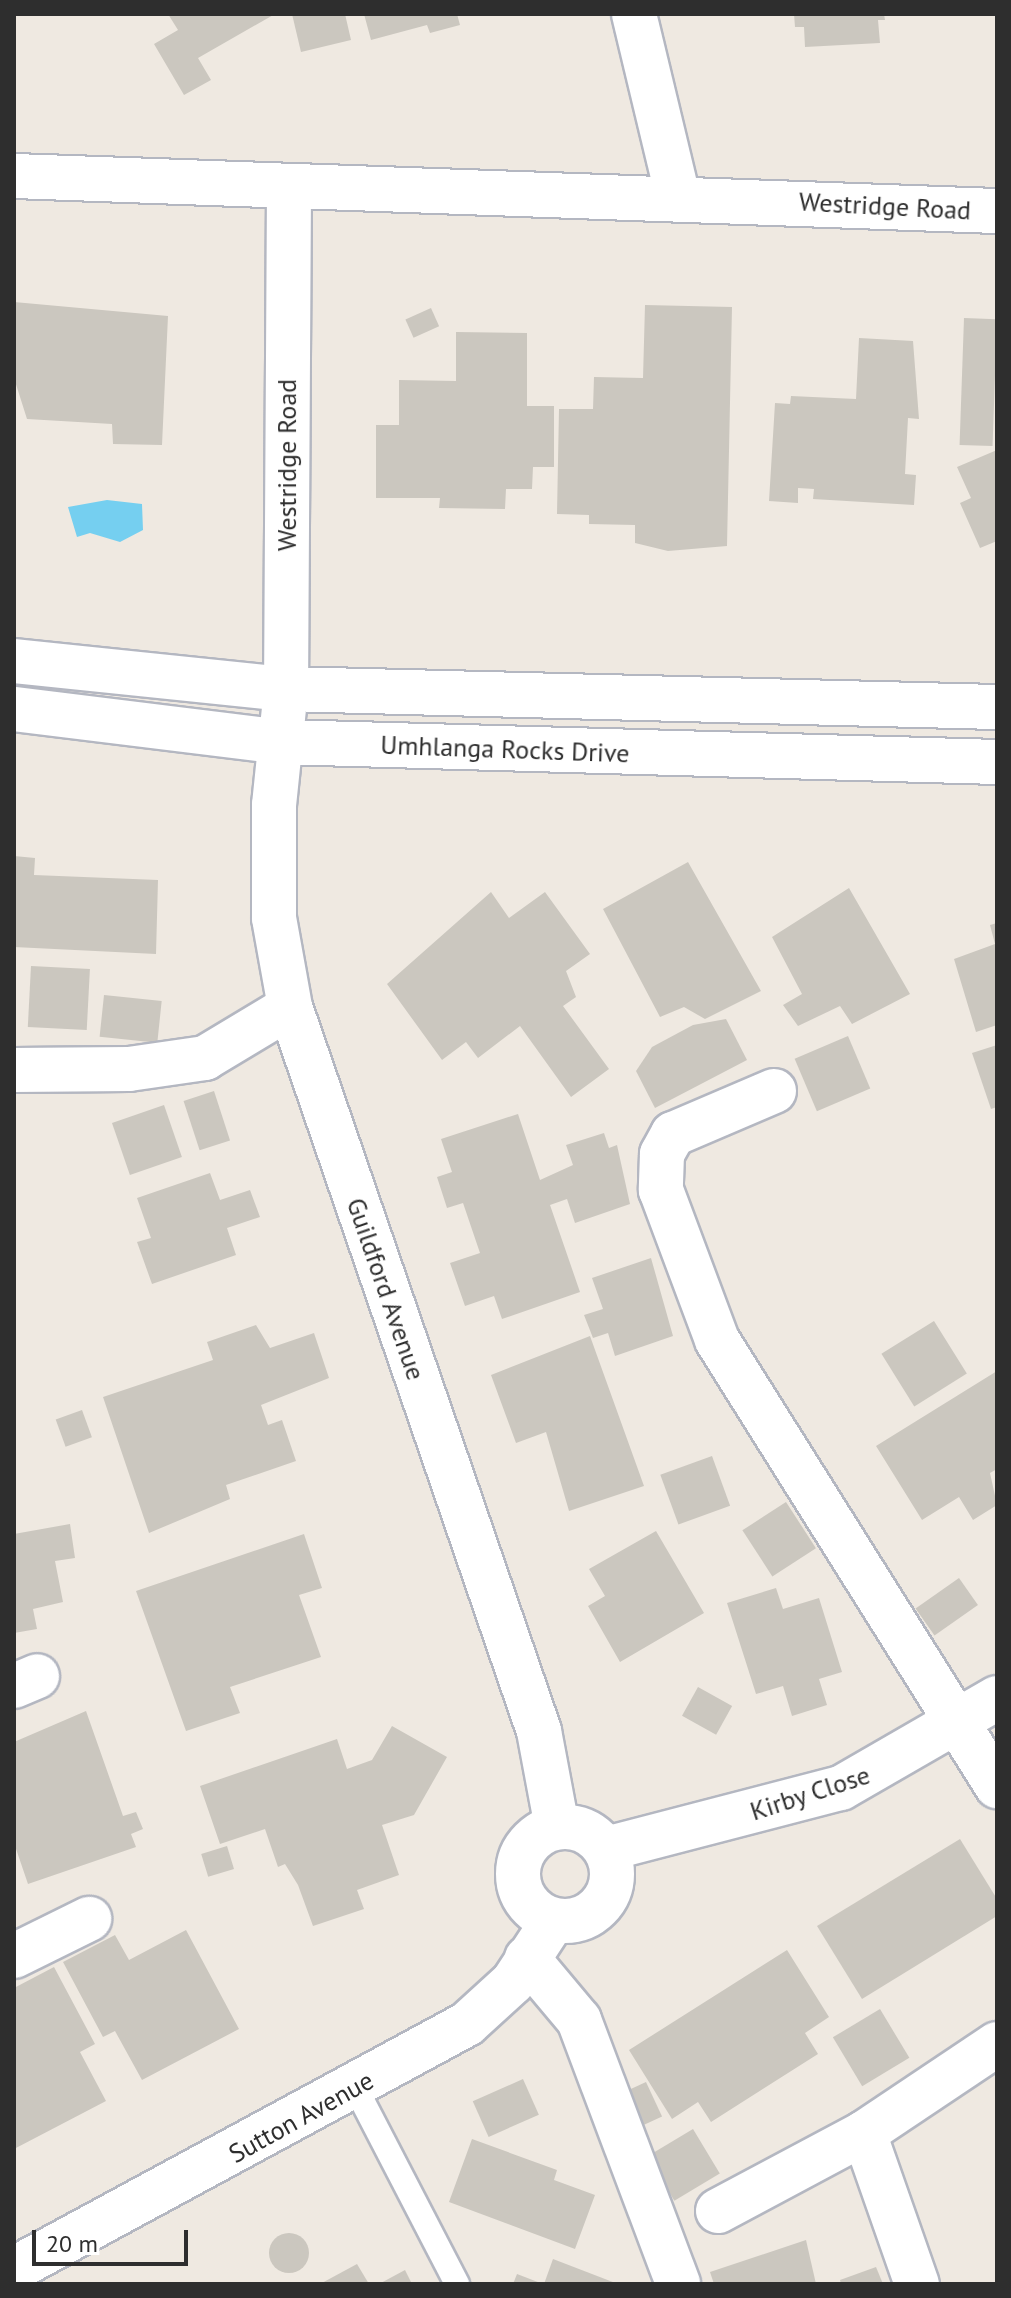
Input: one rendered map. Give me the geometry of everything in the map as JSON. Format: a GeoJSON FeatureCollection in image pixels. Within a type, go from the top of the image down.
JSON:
{"type":"FeatureCollection","features":[{"type":"Feature","properties":{"kind":"street"},"geometry":{"type":"LineString","coordinates":[[634,14],[678,197]]}},
{"type":"Feature","properties":{"kind":"street","name":"Westridge Road"},"geometry":{"type":"LineString","coordinates":[[14,176],[289,189],[678,197],[997,211]]}},
{"type":"Feature","properties":{"kind":"street","name":"Westridge Road"},"geometry":{"type":"LineString","coordinates":[[282,742],[286,689],[289,189]]}},
{"type":"Feature","properties":{"kind":"street","name":"Umhlanga Rocks Drive"},"geometry":{"type":"LineString","coordinates":[[14,661],[286,689],[997,707]]}},
{"type":"Feature","properties":{"kind":"street","name":"Umhlanga Rocks Drive"},"geometry":{"type":"LineString","coordinates":[[14,709],[282,742],[997,762]]}},
{"type":"Feature","properties":{"kind":"street","name":"Guildford Avenue"},"geometry":{"type":"LineString","coordinates":[[282,742],[274,805],[274,918],[290,1007],[539,1731],[557,1827]]}},
{"type":"Feature","properties":{"kind":"street"},"geometry":{"type":"LineString","coordinates":[[14,1070],[129,1069],[205,1058],[290,1007]]}},
{"type":"Feature","properties":{"kind":"street"},"geometry":{"type":"LineString","coordinates":[[774,1091],[673,1134],[662,1154],[661,1190],[717,1340],[955,1724],[997,1786]]}},
{"type":"Feature","properties":{"kind":"street","name":"Kirby Close"},"geometry":{"type":"LineString","coordinates":[[606,1849],[841,1788],[997,1698]]}},
{"type":"Feature","properties":{"kind":"street"},"geometry":{"type":"LineString","coordinates":[[557,1827],[576,1828],[606,1849],[611,1888],[599,1908],[581,1919],[553,1921],[529,1905],[518,1882],[521,1857],[535,1837],[557,1827]]}},
{"type":"Feature","properties":{"kind":"street"},"geometry":{"type":"LineString","coordinates":[[14,1956],[89,1919]]}},
{"type":"Feature","properties":{"kind":"street","name":"Sutton Avenue"},"geometry":{"type":"LineString","coordinates":[[14,2269],[355,2087],[492,2007],[553,1921]]}},
{"type":"Feature","properties":{"kind":"street"},"geometry":{"type":"LineString","coordinates":[[527,1958],[579,2020],[678,2284]]}},
{"type":"Feature","properties":{"kind":"street"},"geometry":{"type":"LineString","coordinates":[[718,2211],[864,2133],[997,2044]]}},
{"type":"Feature","properties":{"kind":"street"},"geometry":{"type":"LineString","coordinates":[[864,2133],[917,2284]]}},
{"type":"Feature","properties":{"kind":"lane"},"geometry":{"type":"LineString","coordinates":[[355,2087],[457,2284]]}},
{"type":"Feature","properties":{"kind":"water"},"geometry":{"type":"Polygon","coordinates":[[[107,500],[142,504],[143,530],[120,542],[90,533],[77,537],[68,507],[107,500]]]}},
{"type":"Feature","properties":{"kind":"building"},"geometry":{"type":"Polygon","coordinates":[[[168,14],[275,14],[198,58],[211,80],[184,95],[154,44],[178,30],[168,14]]]}},
{"type":"Feature","properties":{"kind":"building"},"geometry":{"type":"Polygon","coordinates":[[[292,14],[345,14],[351,40],[301,52],[292,14]]]}},
{"type":"Feature","properties":{"kind":"building"},"geometry":{"type":"Polygon","coordinates":[[[364,14],[457,14],[460,25],[430,33],[427,25],[371,40],[364,14]]]}},
{"type":"Feature","properties":{"kind":"building"},"geometry":{"type":"Polygon","coordinates":[[[794,14],[884,14],[885,20],[878,20],[880,43],[805,47],[804,27],[795,27],[794,14]]]}},
{"type":"Feature","properties":{"kind":"building"},"geometry":{"type":"Polygon","coordinates":[[[14,302],[168,316],[162,445],[113,444],[112,424],[27,419],[14,378],[14,302]]]}},
{"type":"Feature","properties":{"kind":"building"},"geometry":{"type":"Polygon","coordinates":[[[645,305],[732,307],[727,546],[668,551],[635,543],[635,525],[589,524],[589,515],[557,514],[559,409],[593,409],[594,377],[643,378],[645,305]]]}},
{"type":"Feature","properties":{"kind":"building"},"geometry":{"type":"Polygon","coordinates":[[[431,308],[439,326],[414,338],[405,319],[431,308]]]}},
{"type":"Feature","properties":{"kind":"building"},"geometry":{"type":"Polygon","coordinates":[[[964,318],[997,319],[993,446],[960,445],[964,318]]]}},
{"type":"Feature","properties":{"kind":"building"},"geometry":{"type":"Polygon","coordinates":[[[456,332],[527,333],[527,406],[554,406],[554,467],[533,467],[532,489],[506,489],[505,509],[439,508],[440,498],[376,498],[376,425],[399,425],[399,380],[456,381],[456,332]]]}},
{"type":"Feature","properties":{"kind":"building"},"geometry":{"type":"Polygon","coordinates":[[[859,338],[913,341],[919,419],[908,418],[905,474],[916,475],[914,505],[813,499],[814,489],[798,488],[798,503],[769,501],[775,403],[790,404],[791,396],[856,399],[859,338]]]}},
{"type":"Feature","properties":{"kind":"building"},"geometry":{"type":"Polygon","coordinates":[[[997,450],[997,541],[980,548],[960,503],[971,498],[957,467],[997,450]]]}},
{"type":"Feature","properties":{"kind":"building"},"geometry":{"type":"Polygon","coordinates":[[[14,856],[35,858],[34,875],[158,880],[156,954],[14,947],[14,856]]]}},
{"type":"Feature","properties":{"kind":"building"},"geometry":{"type":"Polygon","coordinates":[[[688,862],[761,991],[705,1019],[684,1007],[660,1017],[603,909],[688,862]]]}},
{"type":"Feature","properties":{"kind":"building"},"geometry":{"type":"Polygon","coordinates":[[[849,888],[910,994],[852,1024],[840,1006],[798,1026],[783,1005],[802,994],[772,937],[849,888]]]}},
{"type":"Feature","properties":{"kind":"building"},"geometry":{"type":"Polygon","coordinates":[[[491,892],[509,918],[545,892],[590,954],[566,971],[576,997],[563,1006],[609,1069],[571,1097],[520,1026],[478,1058],[466,1042],[442,1060],[387,984],[491,892]]]}},
{"type":"Feature","properties":{"kind":"building"},"geometry":{"type":"Polygon","coordinates":[[[997,923],[997,1025],[976,1032],[954,959],[995,944],[990,925],[997,923]]]}},
{"type":"Feature","properties":{"kind":"building"},"geometry":{"type":"Polygon","coordinates":[[[31,966],[90,969],[87,1030],[28,1027],[31,966]]]}},
{"type":"Feature","properties":{"kind":"building"},"geometry":{"type":"Polygon","coordinates":[[[104,995],[162,1001],[157,1043],[100,1037],[104,995]]]}},
{"type":"Feature","properties":{"kind":"building"},"geometry":{"type":"Polygon","coordinates":[[[726,1019],[747,1060],[655,1108],[636,1071],[652,1047],[693,1025],[726,1019]]]}},
{"type":"Feature","properties":{"kind":"building"},"geometry":{"type":"Polygon","coordinates":[[[848,1036],[870,1088],[817,1111],[795,1059],[848,1036]]]}},
{"type":"Feature","properties":{"kind":"building"},"geometry":{"type":"Polygon","coordinates":[[[997,1045],[997,1107],[991,1109],[972,1053],[997,1045]]]}},
{"type":"Feature","properties":{"kind":"building"},"geometry":{"type":"Polygon","coordinates":[[[214,1091],[230,1140],[200,1150],[184,1101],[214,1091]]]}},
{"type":"Feature","properties":{"kind":"building"},"geometry":{"type":"Polygon","coordinates":[[[164,1105],[182,1157],[130,1175],[112,1123],[164,1105]]]}},
{"type":"Feature","properties":{"kind":"building"},"geometry":{"type":"Polygon","coordinates":[[[518,1114],[540,1180],[573,1165],[566,1145],[604,1133],[609,1148],[617,1145],[630,1204],[575,1223],[567,1199],[550,1205],[580,1292],[502,1319],[494,1296],[465,1306],[450,1263],[480,1253],[463,1203],[447,1208],[437,1177],[452,1172],[441,1139],[518,1114]]]}},
{"type":"Feature","properties":{"kind":"building"},"geometry":{"type":"Polygon","coordinates":[[[210,1173],[220,1200],[250,1190],[260,1217],[227,1228],[236,1255],[152,1284],[137,1242],[151,1238],[137,1198],[210,1173]]]}},
{"type":"Feature","properties":{"kind":"building"},"geometry":{"type":"Polygon","coordinates":[[[651,1258],[673,1336],[615,1356],[608,1333],[593,1338],[584,1315],[603,1309],[592,1278],[651,1258]]]}},
{"type":"Feature","properties":{"kind":"building"},"geometry":{"type":"Polygon","coordinates":[[[934,1321],[967,1374],[914,1406],[881,1354],[934,1321]]]}},
{"type":"Feature","properties":{"kind":"building"},"geometry":{"type":"Polygon","coordinates":[[[256,1325],[270,1348],[314,1333],[329,1378],[261,1405],[268,1425],[282,1420],[296,1461],[226,1485],[230,1499],[149,1533],[103,1397],[213,1360],[207,1342],[256,1325]]]}},
{"type":"Feature","properties":{"kind":"building"},"geometry":{"type":"Polygon","coordinates":[[[590,1336],[644,1486],[569,1511],[546,1432],[516,1443],[491,1375],[590,1336]]]}},
{"type":"Feature","properties":{"kind":"building"},"geometry":{"type":"Polygon","coordinates":[[[997,1371],[997,1469],[990,1473],[997,1505],[973,1520],[959,1497],[922,1520],[876,1446],[997,1371]]]}},
{"type":"Feature","properties":{"kind":"building"},"geometry":{"type":"Polygon","coordinates":[[[82,1410],[92,1437],[66,1447],[56,1420],[82,1410]]]}},
{"type":"Feature","properties":{"kind":"building"},"geometry":{"type":"Polygon","coordinates":[[[712,1456],[730,1506],[678,1525],[660,1475],[712,1456]]]}},
{"type":"Feature","properties":{"kind":"building"},"geometry":{"type":"Polygon","coordinates":[[[786,1502],[816,1548],[772,1576],[742,1530],[786,1502]]]}},
{"type":"Feature","properties":{"kind":"building"},"geometry":{"type":"Polygon","coordinates":[[[70,1524],[75,1558],[55,1561],[63,1602],[33,1609],[37,1629],[14,1633],[14,1534],[70,1524]]]}},
{"type":"Feature","properties":{"kind":"building"},"geometry":{"type":"Polygon","coordinates":[[[656,1531],[704,1613],[620,1662],[588,1606],[605,1596],[589,1569],[656,1531]]]}},
{"type":"Feature","properties":{"kind":"building"},"geometry":{"type":"Polygon","coordinates":[[[304,1534],[322,1588],[299,1595],[321,1657],[230,1687],[240,1713],[186,1731],[136,1591],[304,1534]]]}},
{"type":"Feature","properties":{"kind":"building"},"geometry":{"type":"Polygon","coordinates":[[[959,1578],[978,1605],[935,1635],[916,1608],[959,1578]]]}},
{"type":"Feature","properties":{"kind":"building"},"geometry":{"type":"Polygon","coordinates":[[[776,1588],[783,1609],[819,1598],[842,1672],[819,1679],[827,1705],[792,1716],[783,1686],[756,1694],[727,1603],[776,1588]]]}},
{"type":"Feature","properties":{"kind":"building"},"geometry":{"type":"Polygon","coordinates":[[[698,1687],[732,1706],[716,1735],[682,1716],[698,1687]]]}},
{"type":"Feature","properties":{"kind":"building"},"geometry":{"type":"Polygon","coordinates":[[[86,1711],[123,1816],[136,1812],[143,1829],[131,1834],[136,1847],[28,1884],[14,1843],[14,1742],[86,1711]]]}},
{"type":"Feature","properties":{"kind":"building"},"geometry":{"type":"Polygon","coordinates":[[[392,1726],[447,1757],[414,1815],[382,1825],[399,1875],[357,1890],[364,1909],[313,1926],[298,1885],[285,1864],[278,1867],[265,1829],[220,1844],[200,1786],[337,1739],[347,1769],[372,1760],[392,1726]]]}},
{"type":"Feature","properties":{"kind":"building"},"geometry":{"type":"Polygon","coordinates":[[[960,1839],[997,1899],[997,1916],[862,1999],[817,1926],[960,1839]]]}},
{"type":"Feature","properties":{"kind":"building"},"geometry":{"type":"Polygon","coordinates":[[[227,1846],[234,1869],[208,1877],[201,1854],[227,1846]]]}},
{"type":"Feature","properties":{"kind":"building"},"geometry":{"type":"Polygon","coordinates":[[[186,1930],[239,2029],[142,2080],[115,2031],[103,2037],[63,1962],[115,1935],[129,1960],[186,1930]]]}},
{"type":"Feature","properties":{"kind":"building"},"geometry":{"type":"Polygon","coordinates":[[[787,1950],[829,2017],[805,2033],[818,2054],[711,2122],[698,2102],[672,2119],[629,2050],[787,1950]]]}},
{"type":"Feature","properties":{"kind":"building"},"geometry":{"type":"Polygon","coordinates":[[[54,1967],[95,2044],[80,2052],[106,2101],[14,2149],[14,1988],[54,1967]]]}},
{"type":"Feature","properties":{"kind":"building"},"geometry":{"type":"Polygon","coordinates":[[[880,2009],[909,2058],[862,2086],[833,2037],[880,2009]]]}},
{"type":"Feature","properties":{"kind":"building"},"geometry":{"type":"Polygon","coordinates":[[[523,2079],[539,2115],[489,2137],[473,2101],[523,2079]]]}},
{"type":"Feature","properties":{"kind":"building"},"geometry":{"type":"Polygon","coordinates":[[[646,2082],[662,2116],[643,2125],[627,2091],[646,2082]]]}},
{"type":"Feature","properties":{"kind":"building"},"geometry":{"type":"Polygon","coordinates":[[[693,2129],[720,2174],[674,2201],[648,2156],[693,2129]]]}},
{"type":"Feature","properties":{"kind":"building"},"geometry":{"type":"Polygon","coordinates":[[[472,2139],[557,2170],[554,2180],[595,2195],[575,2249],[449,2202],[472,2139]]]}},
{"type":"Feature","properties":{"kind":"building"},"geometry":{"type":"Polygon","coordinates":[[[289,2233],[303,2239],[309,2253],[303,2267],[289,2273],[275,2267],[269,2253],[275,2239],[289,2233]]]}},
{"type":"Feature","properties":{"kind":"building"},"geometry":{"type":"Polygon","coordinates":[[[806,2240],[816,2284],[714,2284],[710,2272],[806,2240]]]}},
{"type":"Feature","properties":{"kind":"building"},"geometry":{"type":"Polygon","coordinates":[[[553,2259],[618,2284],[544,2284],[553,2259]]]}},
{"type":"Feature","properties":{"kind":"building"},"geometry":{"type":"Polygon","coordinates":[[[357,2264],[369,2284],[320,2284],[357,2264]]]}},
{"type":"Feature","properties":{"kind":"building"},"geometry":{"type":"Polygon","coordinates":[[[876,2267],[883,2284],[841,2284],[840,2280],[876,2267]]]}},
{"type":"Feature","properties":{"kind":"building"},"geometry":{"type":"Polygon","coordinates":[[[405,2270],[412,2284],[379,2284],[405,2270]]]}},
{"type":"Feature","properties":{"kind":"building"},"geometry":{"type":"Polygon","coordinates":[[[517,2274],[543,2284],[513,2284],[517,2274]]]}}]}
